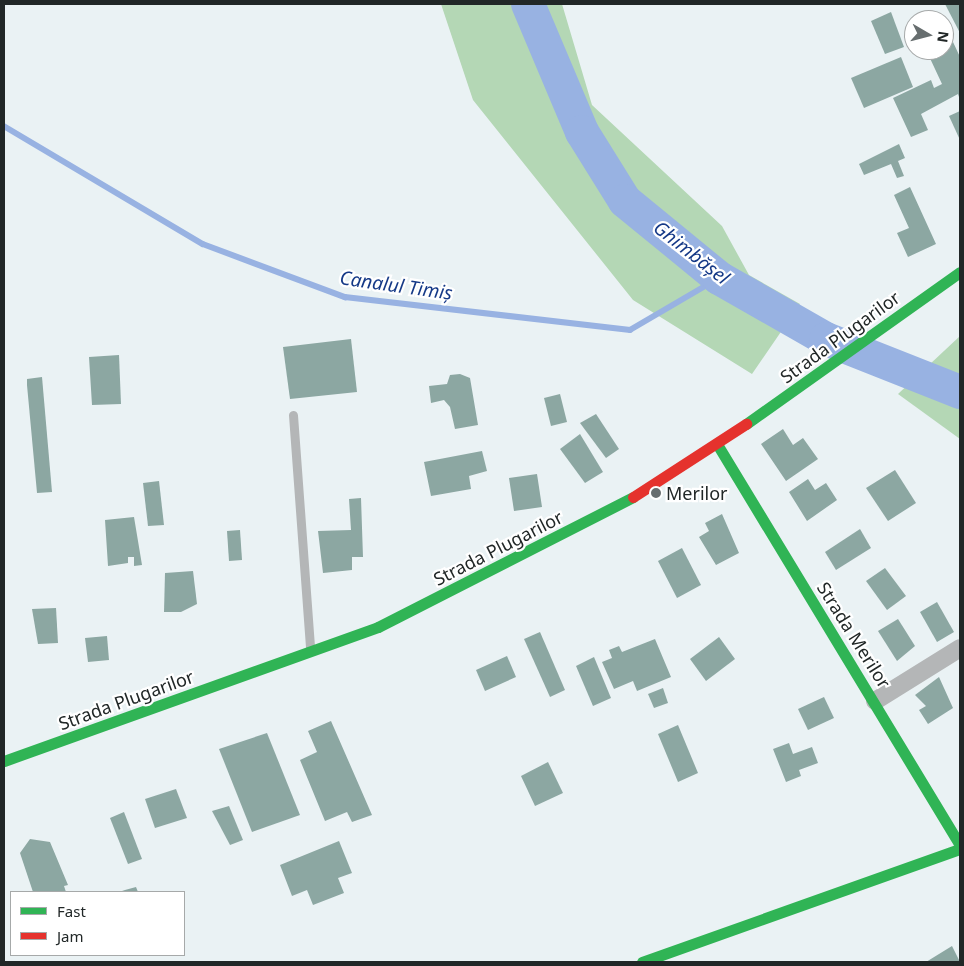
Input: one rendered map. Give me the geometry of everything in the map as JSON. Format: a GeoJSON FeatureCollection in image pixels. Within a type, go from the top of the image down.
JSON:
{"type":"FeatureCollection","features":[{"type":"Feature","properties":{"kind":"street","name":"Strada Plugarilor"},"geometry":{"type":"LineString","coordinates":[[4,761],[310,653],[378,627],[542,546],[636,496],[717,444],[803,386],[960,272]]}},
{"type":"Feature","properties":{"kind":"street","name":"Strada Merilor"},"geometry":{"type":"LineString","coordinates":[[717,444],[875,701],[960,847]]}},
{"type":"Feature","properties":{"kind":"street"},"geometry":{"type":"LineString","coordinates":[[875,701],[960,648]]}},
{"type":"Feature","properties":{"kind":"street"},"geometry":{"type":"LineString","coordinates":[[642,962],[960,847]]}},
{"type":"Feature","properties":{"kind":"lane"},"geometry":{"type":"LineString","coordinates":[[293,415],[310,653]]}},
{"type":"Feature","properties":{"kind":"green space"},"geometry":{"type":"Polygon","coordinates":[[[441,4],[562,4],[592,105],[722,226],[749,275],[800,304],[752,374],[633,300],[473,100],[441,4]]]}},
{"type":"Feature","properties":{"kind":"green space"},"geometry":{"type":"Polygon","coordinates":[[[960,336],[960,439],[898,394],[960,336]]]}},
{"type":"Feature","properties":{"kind":"building"},"geometry":{"type":"Polygon","coordinates":[[[945,4],[960,4],[960,33],[954,21],[954,10],[948,10],[945,4]]]}},
{"type":"Feature","properties":{"kind":"building"},"geometry":{"type":"Polygon","coordinates":[[[891,12],[904,47],[885,54],[871,21],[891,12]]]}},
{"type":"Feature","properties":{"kind":"building"},"geometry":{"type":"Polygon","coordinates":[[[954,44],[960,57],[960,100],[958,94],[921,114],[928,130],[911,137],[893,98],[931,80],[934,88],[942,84],[931,60],[954,60],[954,44]]]}},
{"type":"Feature","properties":{"kind":"building"},"geometry":{"type":"Polygon","coordinates":[[[901,57],[913,87],[864,108],[851,78],[901,57]]]}},
{"type":"Feature","properties":{"kind":"building"},"geometry":{"type":"Polygon","coordinates":[[[960,111],[960,140],[949,116],[960,111]]]}},
{"type":"Feature","properties":{"kind":"building"},"geometry":{"type":"Polygon","coordinates":[[[899,144],[905,158],[898,161],[904,176],[897,178],[891,164],[864,175],[859,164],[899,144]]]}},
{"type":"Feature","properties":{"kind":"building"},"geometry":{"type":"Polygon","coordinates":[[[910,187],[936,244],[908,257],[897,233],[909,228],[894,195],[910,187]]]}},
{"type":"Feature","properties":{"kind":"building"},"geometry":{"type":"Polygon","coordinates":[[[351,339],[357,392],[290,399],[283,347],[351,339]]]}},
{"type":"Feature","properties":{"kind":"building"},"geometry":{"type":"Polygon","coordinates":[[[119,355],[121,404],[92,405],[89,357],[119,355]]]}},
{"type":"Feature","properties":{"kind":"building"},"geometry":{"type":"Polygon","coordinates":[[[460,374],[470,378],[478,425],[455,429],[450,407],[444,400],[431,403],[429,386],[447,384],[450,375],[460,374]]]}},
{"type":"Feature","properties":{"kind":"building"},"geometry":{"type":"Polygon","coordinates":[[[42,377],[52,492],[37,493],[27,379],[42,377]]]}},
{"type":"Feature","properties":{"kind":"building"},"geometry":{"type":"Polygon","coordinates":[[[560,394],[567,422],[551,426],[544,398],[560,394]]]}},
{"type":"Feature","properties":{"kind":"building"},"geometry":{"type":"Polygon","coordinates":[[[596,414],[619,449],[606,458],[580,423],[596,414]]]}},
{"type":"Feature","properties":{"kind":"building"},"geometry":{"type":"Polygon","coordinates":[[[783,429],[793,445],[803,438],[818,459],[786,481],[761,444],[783,429]]]}},
{"type":"Feature","properties":{"kind":"building"},"geometry":{"type":"Polygon","coordinates":[[[580,434],[603,472],[585,483],[560,449],[580,434]]]}},
{"type":"Feature","properties":{"kind":"building"},"geometry":{"type":"Polygon","coordinates":[[[482,451],[487,471],[469,476],[471,489],[431,496],[424,462],[482,451]]]}},
{"type":"Feature","properties":{"kind":"building"},"geometry":{"type":"Polygon","coordinates":[[[895,470],[916,503],[888,521],[866,488],[895,470]]]}},
{"type":"Feature","properties":{"kind":"building"},"geometry":{"type":"Polygon","coordinates":[[[537,474],[542,507],[514,511],[509,478],[537,474]]]}},
{"type":"Feature","properties":{"kind":"building"},"geometry":{"type":"Polygon","coordinates":[[[808,479],[815,490],[826,483],[837,500],[807,521],[789,492],[808,479]]]}},
{"type":"Feature","properties":{"kind":"building"},"geometry":{"type":"Polygon","coordinates":[[[159,481],[164,525],[148,526],[143,483],[159,481]]]}},
{"type":"Feature","properties":{"kind":"building"},"geometry":{"type":"Polygon","coordinates":[[[361,498],[363,557],[352,557],[352,570],[323,573],[318,531],[351,530],[349,499],[361,498]]]}},
{"type":"Feature","properties":{"kind":"building"},"geometry":{"type":"Polygon","coordinates":[[[722,514],[739,553],[716,565],[699,537],[709,531],[705,523],[722,514]]]}},
{"type":"Feature","properties":{"kind":"building"},"geometry":{"type":"Polygon","coordinates":[[[134,517],[142,565],[134,566],[134,557],[128,557],[128,563],[108,566],[105,520],[134,517]]]}},
{"type":"Feature","properties":{"kind":"building"},"geometry":{"type":"Polygon","coordinates":[[[860,529],[871,548],[836,570],[825,552],[860,529]]]}},
{"type":"Feature","properties":{"kind":"building"},"geometry":{"type":"Polygon","coordinates":[[[240,530],[242,560],[229,561],[227,531],[240,530]]]}},
{"type":"Feature","properties":{"kind":"building"},"geometry":{"type":"Polygon","coordinates":[[[682,548],[701,585],[677,598],[658,561],[682,548]]]}},
{"type":"Feature","properties":{"kind":"building"},"geometry":{"type":"Polygon","coordinates":[[[885,568],[906,596],[887,610],[866,581],[885,568]]]}},
{"type":"Feature","properties":{"kind":"building"},"geometry":{"type":"Polygon","coordinates":[[[193,571],[197,604],[181,612],[164,612],[165,573],[193,571]]]}},
{"type":"Feature","properties":{"kind":"building"},"geometry":{"type":"Polygon","coordinates":[[[937,602],[954,632],[937,642],[920,612],[937,602]]]}},
{"type":"Feature","properties":{"kind":"building"},"geometry":{"type":"Polygon","coordinates":[[[56,608],[58,643],[38,644],[32,609],[56,608]]]}},
{"type":"Feature","properties":{"kind":"building"},"geometry":{"type":"Polygon","coordinates":[[[898,619],[915,646],[897,661],[878,631],[898,619]]]}},
{"type":"Feature","properties":{"kind":"building"},"geometry":{"type":"Polygon","coordinates":[[[540,632],[565,690],[550,697],[524,639],[540,632]]]}},
{"type":"Feature","properties":{"kind":"building"},"geometry":{"type":"Polygon","coordinates":[[[107,636],[109,660],[88,662],[85,638],[107,636]]]}},
{"type":"Feature","properties":{"kind":"building"},"geometry":{"type":"Polygon","coordinates":[[[719,637],[735,659],[706,681],[690,659],[719,637]]]}},
{"type":"Feature","properties":{"kind":"building"},"geometry":{"type":"Polygon","coordinates":[[[655,639],[671,677],[637,691],[633,681],[614,689],[602,662],[612,658],[609,650],[619,646],[622,652],[655,639]]]}},
{"type":"Feature","properties":{"kind":"building"},"geometry":{"type":"Polygon","coordinates":[[[507,656],[516,677],[485,691],[476,670],[507,656]]]}},
{"type":"Feature","properties":{"kind":"building"},"geometry":{"type":"Polygon","coordinates":[[[594,657],[611,698],[593,706],[576,666],[594,657]]]}},
{"type":"Feature","properties":{"kind":"building"},"geometry":{"type":"Polygon","coordinates":[[[939,677],[953,708],[928,724],[919,710],[926,706],[915,695],[939,677]]]}},
{"type":"Feature","properties":{"kind":"building"},"geometry":{"type":"Polygon","coordinates":[[[663,688],[668,703],[654,708],[648,694],[663,688]]]}},
{"type":"Feature","properties":{"kind":"building"},"geometry":{"type":"Polygon","coordinates":[[[824,697],[834,718],[808,730],[798,709],[824,697]]]}},
{"type":"Feature","properties":{"kind":"building"},"geometry":{"type":"Polygon","coordinates":[[[331,721],[372,815],[352,822],[347,812],[325,821],[300,760],[317,752],[308,731],[331,721]]]}},
{"type":"Feature","properties":{"kind":"building"},"geometry":{"type":"Polygon","coordinates":[[[678,725],[698,773],[678,782],[658,734],[678,725]]]}},
{"type":"Feature","properties":{"kind":"building"},"geometry":{"type":"Polygon","coordinates":[[[267,733],[300,815],[252,832],[219,749],[267,733]]]}},
{"type":"Feature","properties":{"kind":"building"},"geometry":{"type":"Polygon","coordinates":[[[789,743],[793,754],[812,747],[818,763],[799,770],[801,776],[786,782],[773,749],[789,743]]]}},
{"type":"Feature","properties":{"kind":"building"},"geometry":{"type":"Polygon","coordinates":[[[548,762],[563,793],[535,806],[521,776],[548,762]]]}},
{"type":"Feature","properties":{"kind":"building"},"geometry":{"type":"Polygon","coordinates":[[[176,789],[187,818],[155,828],[145,799],[176,789]]]}},
{"type":"Feature","properties":{"kind":"building"},"geometry":{"type":"Polygon","coordinates":[[[229,806],[243,840],[230,845],[212,811],[229,806]]]}},
{"type":"Feature","properties":{"kind":"building"},"geometry":{"type":"Polygon","coordinates":[[[124,812],[142,859],[128,864],[110,818],[124,812]]]}},
{"type":"Feature","properties":{"kind":"building"},"geometry":{"type":"Polygon","coordinates":[[[30,839],[50,842],[68,885],[64,886],[66,891],[33,891],[20,853],[30,839]]]}},
{"type":"Feature","properties":{"kind":"building"},"geometry":{"type":"Polygon","coordinates":[[[339,841],[352,873],[338,878],[344,893],[313,905],[307,890],[292,896],[280,865],[339,841]]]}},
{"type":"Feature","properties":{"kind":"building"},"geometry":{"type":"Polygon","coordinates":[[[136,887],[138,891],[122,891],[136,887]]]}},
{"type":"Feature","properties":{"kind":"building"},"geometry":{"type":"Polygon","coordinates":[[[952,946],[960,962],[926,962],[952,946]]]}},
{"type":"Feature","properties":{"kind":"waterway","name":"Ghimbășel"},"geometry":{"type":"LineString","coordinates":[[528,4],[582,132],[625,201],[719,278],[826,339],[960,392]]}},
{"type":"Feature","properties":{"kind":"waterway","name":"Canalul Timiș"},"geometry":{"type":"LineString","coordinates":[[4,126],[203,244],[345,297],[630,330],[719,278]]}},
{"type":"Feature","properties":{"kind":"traffic: fast"},"geometry":{"type":"LineString","coordinates":[[746,424],[960,272]]}},
{"type":"Feature","properties":{"kind":"traffic: fast"},"geometry":{"type":"LineString","coordinates":[[717,444],[960,845]]}},
{"type":"Feature","properties":{"kind":"traffic: fast"},"geometry":{"type":"LineString","coordinates":[[4,761],[378,627],[633,497]]}},
{"type":"Feature","properties":{"kind":"traffic: fast"},"geometry":{"type":"LineString","coordinates":[[642,962],[960,849]]}},
{"type":"Feature","properties":{"kind":"traffic: jam"},"geometry":{"type":"LineString","coordinates":[[633,497],[746,424]]}},
{"type":"Feature","properties":{"kind":"place","name":"Merilor"},"geometry":{"type":"Point","coordinates":[656,493]}}]}
